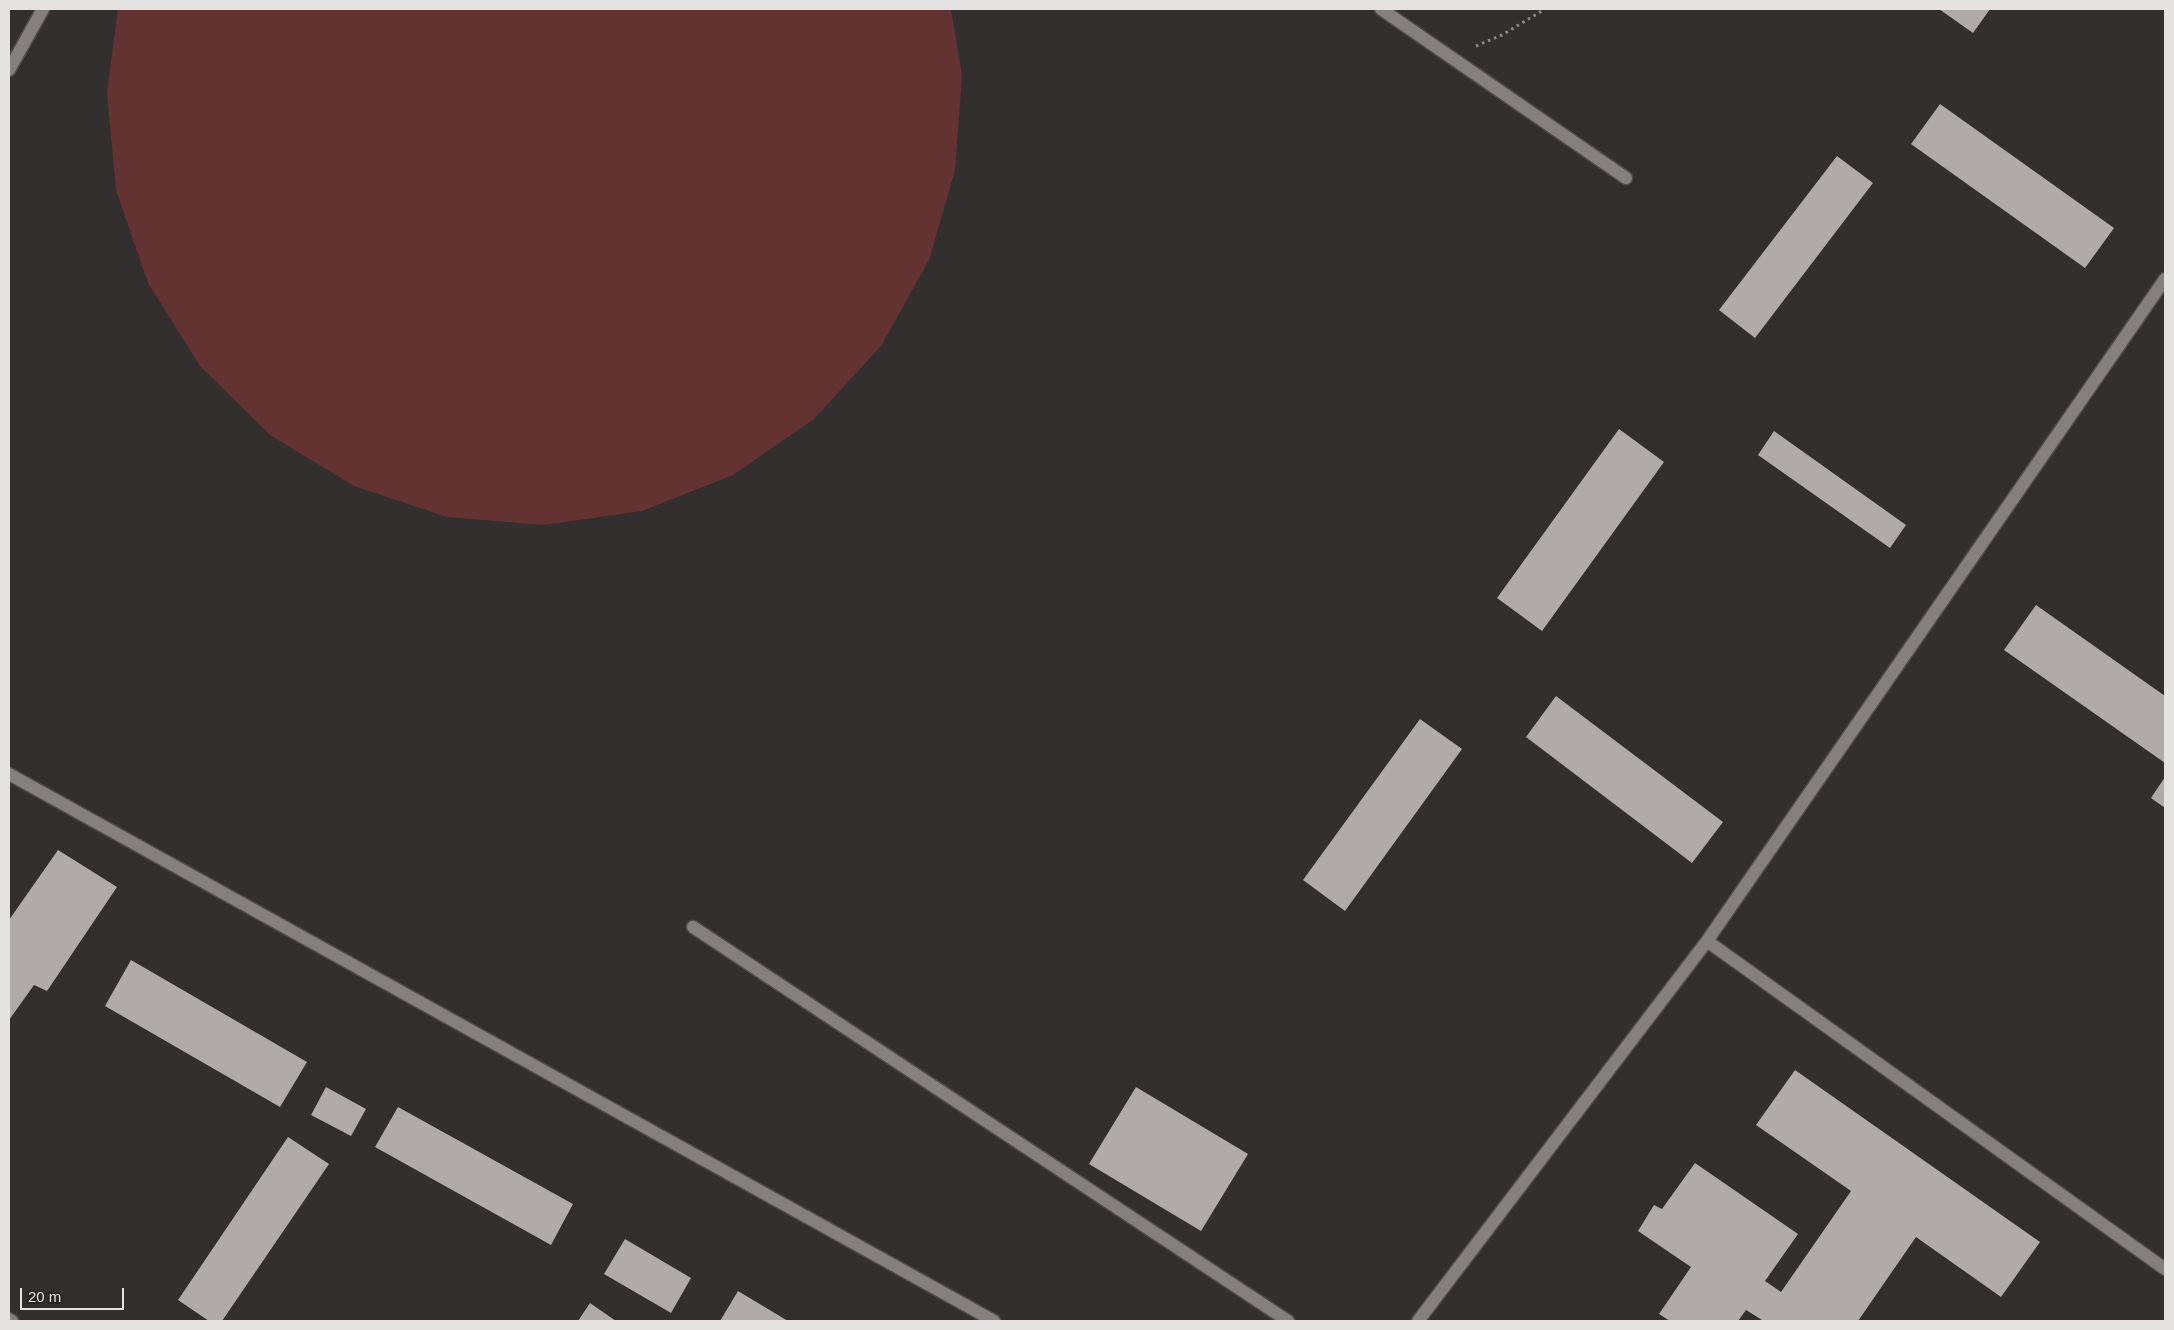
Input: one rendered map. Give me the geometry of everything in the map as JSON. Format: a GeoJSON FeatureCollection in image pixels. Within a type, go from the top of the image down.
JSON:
{"type":"FeatureCollection","features":[{"type":"Feature","properties":{"kind":"street"},"geometry":{"type":"LineString","coordinates":[[9,70],[43,9]]}},
{"type":"Feature","properties":{"kind":"street"},"geometry":{"type":"LineString","coordinates":[[1381,9],[1626,178]]}},
{"type":"Feature","properties":{"kind":"street"},"geometry":{"type":"LineString","coordinates":[[1418,1321],[1707,941],[2165,279]]}},
{"type":"Feature","properties":{"kind":"street"},"geometry":{"type":"LineString","coordinates":[[9,774],[994,1321]]}},
{"type":"Feature","properties":{"kind":"street"},"geometry":{"type":"LineString","coordinates":[[693,927],[1288,1321]]}},
{"type":"Feature","properties":{"kind":"street"},"geometry":{"type":"LineString","coordinates":[[1707,941],[2165,1269]]}},
{"type":"Feature","properties":{"kind":"path"},"geometry":{"type":"LineString","coordinates":[[1450,56],[1502,35],[1545,9]]}},
{"type":"Feature","properties":{"kind":"shaded area"},"geometry":{"type":"Polygon","coordinates":[[[118,9],[951,9],[962,76],[955,170],[929,260],[881,346],[814,419],[733,475],[642,511],[544,525],[447,517],[354,486],[270,435],[200,366],[148,283],[116,190],[107,93],[118,9]]]}},
{"type":"Feature","properties":{"kind":"building"},"geometry":{"type":"Polygon","coordinates":[[[1939,9],[1990,9],[1973,33],[1939,9]]]}},
{"type":"Feature","properties":{"kind":"building"},"geometry":{"type":"Polygon","coordinates":[[[1940,104],[2114,228],[2085,268],[1911,144],[1940,104]]]}},
{"type":"Feature","properties":{"kind":"building"},"geometry":{"type":"Polygon","coordinates":[[[1837,156],[1873,183],[1755,338],[1719,310],[1837,156]]]}},
{"type":"Feature","properties":{"kind":"building"},"geometry":{"type":"Polygon","coordinates":[[[1619,429],[1664,462],[1542,631],[1497,598],[1619,429]]]}},
{"type":"Feature","properties":{"kind":"building"},"geometry":{"type":"Polygon","coordinates":[[[1774,431],[1906,525],[1890,548],[1758,455],[1774,431]]]}},
{"type":"Feature","properties":{"kind":"building"},"geometry":{"type":"Polygon","coordinates":[[[2036,605],[2165,696],[2165,763],[2004,650],[2036,605]]]}},
{"type":"Feature","properties":{"kind":"building"},"geometry":{"type":"Polygon","coordinates":[[[1556,696],[1723,822],[1692,863],[1526,737],[1556,696]]]}},
{"type":"Feature","properties":{"kind":"building"},"geometry":{"type":"Polygon","coordinates":[[[1420,719],[1462,749],[1345,911],[1303,880],[1420,719]]]}},
{"type":"Feature","properties":{"kind":"building"},"geometry":{"type":"Polygon","coordinates":[[[2165,777],[2165,808],[2151,798],[2165,777]]]}},
{"type":"Feature","properties":{"kind":"building"},"geometry":{"type":"Polygon","coordinates":[[[58,850],[117,887],[47,991],[34,985],[9,1020],[9,920],[58,850]]]}},
{"type":"Feature","properties":{"kind":"building"},"geometry":{"type":"Polygon","coordinates":[[[131,960],[307,1062],[280,1107],[105,1006],[131,960]]]}},
{"type":"Feature","properties":{"kind":"building"},"geometry":{"type":"Polygon","coordinates":[[[1795,1070],[2040,1242],[2001,1297],[1916,1237],[1858,1321],[1761,1321],[1746,1310],[1738,1321],[1670,1321],[1659,1314],[1691,1267],[1638,1231],[1654,1205],[1662,1209],[1695,1163],[1798,1234],[1765,1281],[1781,1292],[1851,1191],[1756,1125],[1795,1070]]]}},
{"type":"Feature","properties":{"kind":"building"},"geometry":{"type":"Polygon","coordinates":[[[326,1087],[366,1109],[351,1136],[311,1115],[326,1087]]]}},
{"type":"Feature","properties":{"kind":"building"},"geometry":{"type":"Polygon","coordinates":[[[1136,1087],[1248,1154],[1201,1231],[1089,1164],[1136,1087]]]}},
{"type":"Feature","properties":{"kind":"building"},"geometry":{"type":"Polygon","coordinates":[[[398,1107],[573,1204],[551,1245],[375,1147],[398,1107]]]}},
{"type":"Feature","properties":{"kind":"building"},"geometry":{"type":"Polygon","coordinates":[[[288,1137],[329,1164],[222,1321],[209,1321],[178,1300],[288,1137]]]}},
{"type":"Feature","properties":{"kind":"building"},"geometry":{"type":"Polygon","coordinates":[[[625,1239],[691,1278],[671,1313],[604,1274],[625,1239]]]}},
{"type":"Feature","properties":{"kind":"building"},"geometry":{"type":"Polygon","coordinates":[[[738,1291],[788,1321],[720,1321],[738,1291]]]}},
{"type":"Feature","properties":{"kind":"building"},"geometry":{"type":"Polygon","coordinates":[[[590,1303],[616,1321],[578,1321],[590,1303]]]}}]}
